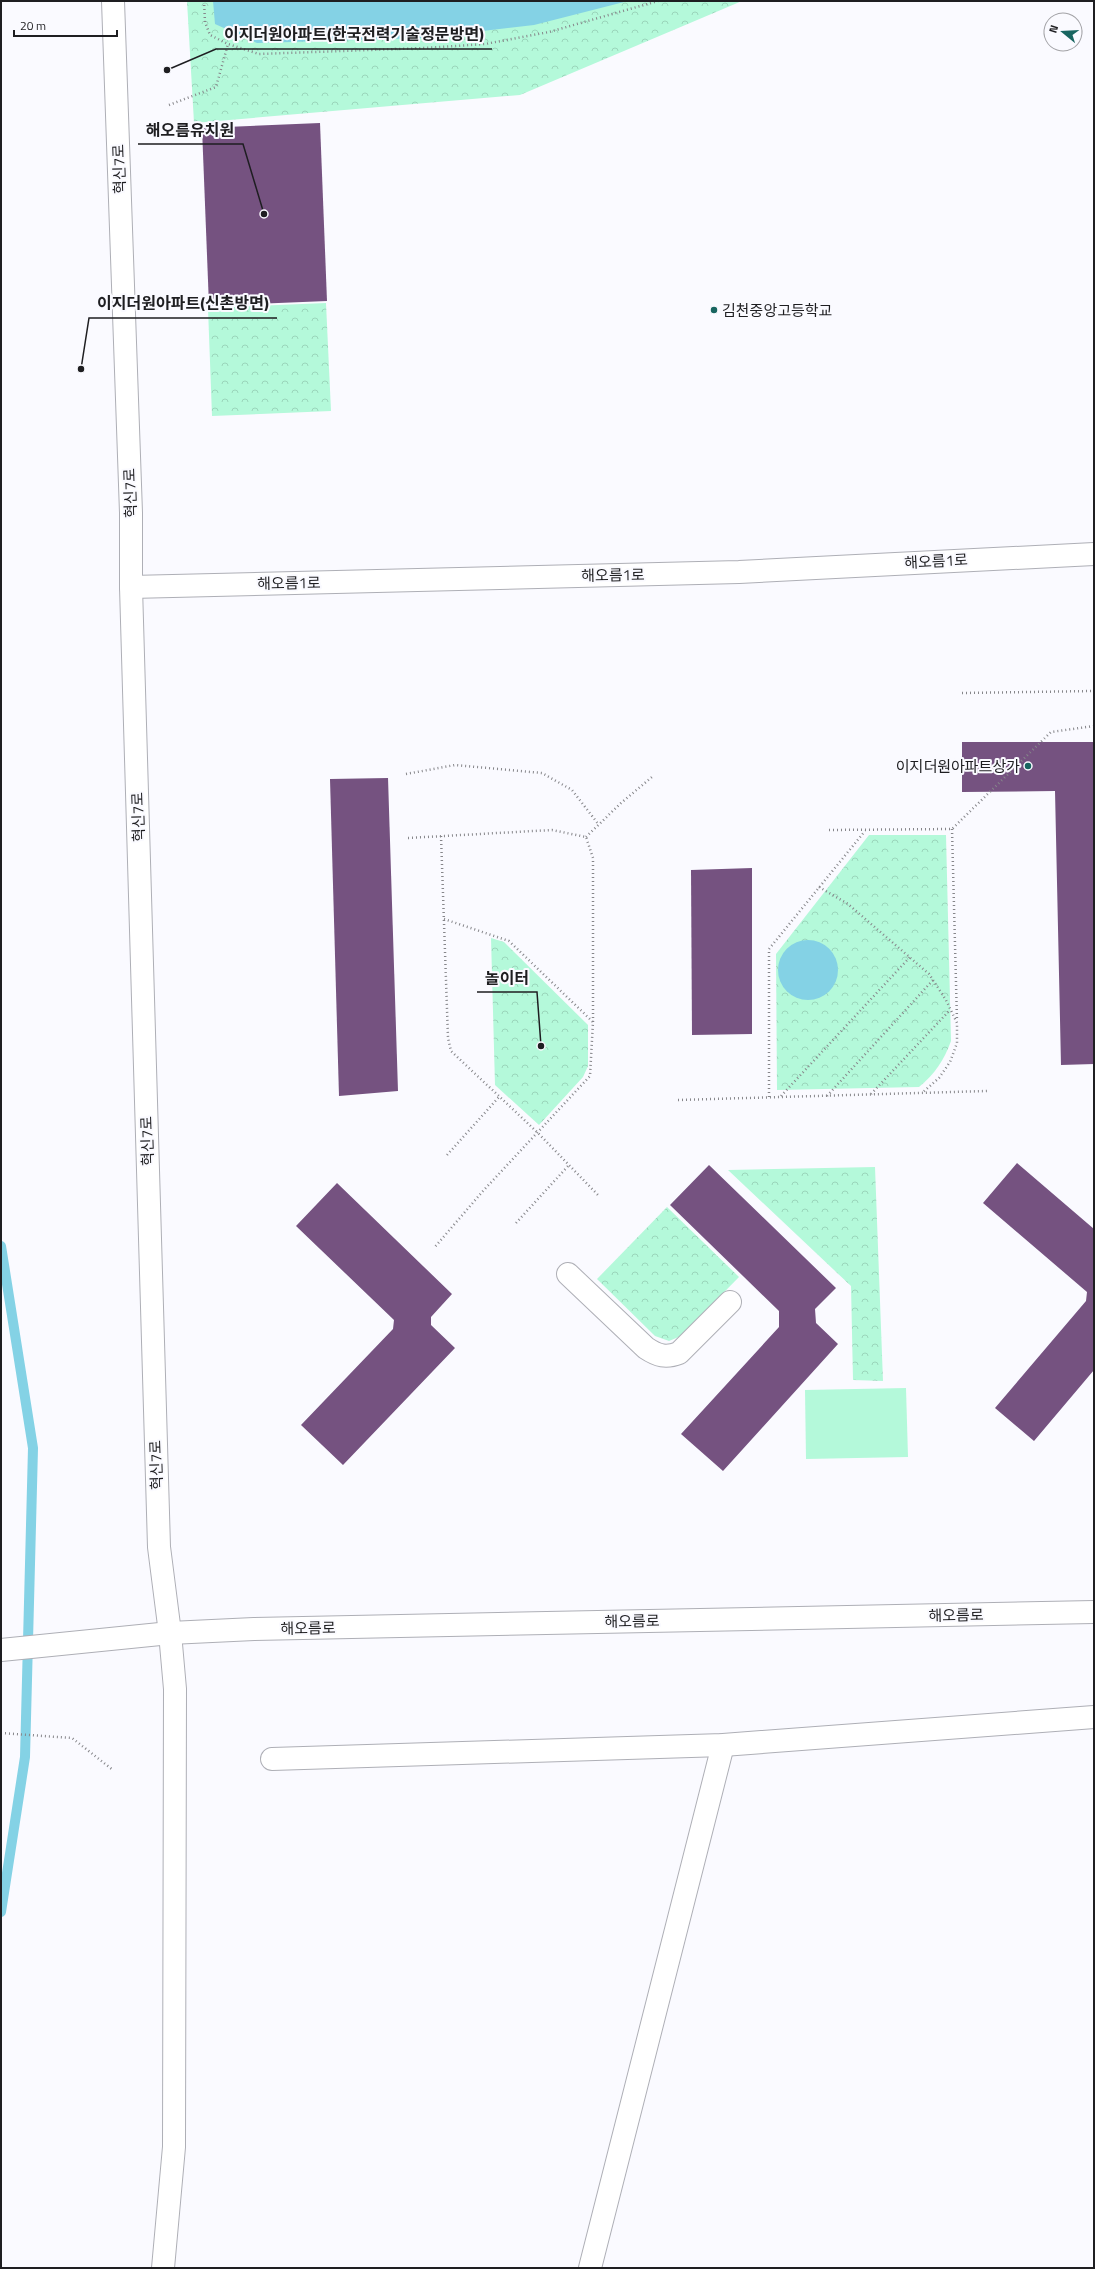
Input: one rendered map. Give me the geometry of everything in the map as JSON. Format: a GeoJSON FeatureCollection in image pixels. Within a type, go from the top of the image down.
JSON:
{"type":"FeatureCollection","features":[{"type":"Feature","properties":{"kind":"street","name":"혁신7로"},"geometry":{"type":"LineString","coordinates":[[113,1],[131,505],[131,587],[159,1547],[170,1632],[175,1689],[174,2139],[163,2268]]}},
{"type":"Feature","properties":{"kind":"street","name":"해오름1로"},"geometry":{"type":"LineString","coordinates":[[131,587],[739,572],[1094,554]]}},
{"type":"Feature","properties":{"kind":"street"},"geometry":{"type":"LineString","coordinates":[[568,1274],[646,1348],[656,1354],[668,1357],[680,1353],[730,1302]]}},
{"type":"Feature","properties":{"kind":"street","name":"해오름로"},"geometry":{"type":"LineString","coordinates":[[1,1650],[170,1632],[262,1628],[1094,1612]]}},
{"type":"Feature","properties":{"kind":"street"},"geometry":{"type":"LineString","coordinates":[[272,1759],[723,1745],[1094,1717]]}},
{"type":"Feature","properties":{"kind":"street"},"geometry":{"type":"LineString","coordinates":[[590,2268],[723,1745]]}},
{"type":"Feature","properties":{"kind":"path"},"geometry":{"type":"LineString","coordinates":[[204,1],[206,22],[210,35],[228,44],[259,54],[380,51],[485,44],[549,32],[658,1]]}},
{"type":"Feature","properties":{"kind":"path"},"geometry":{"type":"LineString","coordinates":[[169,105],[216,88],[228,44]]}},
{"type":"Feature","properties":{"kind":"path"},"geometry":{"type":"LineString","coordinates":[[962,693],[1094,691]]}},
{"type":"Feature","properties":{"kind":"path"},"geometry":{"type":"LineString","coordinates":[[829,830],[952,829],[1051,732],[1094,726]]}},
{"type":"Feature","properties":{"kind":"path"},"geometry":{"type":"LineString","coordinates":[[406,774],[455,765],[542,773],[572,790],[598,824]]}},
{"type":"Feature","properties":{"kind":"path"},"geometry":{"type":"LineString","coordinates":[[586,837],[620,803],[652,777]]}},
{"type":"Feature","properties":{"kind":"path"},"geometry":{"type":"LineString","coordinates":[[922,1093],[939,1078],[950,1062],[957,1043],[952,829]]}},
{"type":"Feature","properties":{"kind":"path"},"geometry":{"type":"LineString","coordinates":[[408,838],[552,830],[586,837]]}},
{"type":"Feature","properties":{"kind":"path"},"geometry":{"type":"LineString","coordinates":[[769,1097],[769,949],[865,830]]}},
{"type":"Feature","properties":{"kind":"path"},"geometry":{"type":"LineString","coordinates":[[441,836],[448,1038],[451,1051],[538,1133],[598,1195]]}},
{"type":"Feature","properties":{"kind":"path"},"geometry":{"type":"LineString","coordinates":[[434,1248],[483,1191],[590,1076],[593,1022],[592,858],[586,837]]}},
{"type":"Feature","properties":{"kind":"path"},"geometry":{"type":"LineString","coordinates":[[819,887],[848,904],[910,957],[933,980],[957,1023]]}},
{"type":"Feature","properties":{"kind":"path"},"geometry":{"type":"LineString","coordinates":[[444,919],[509,940],[593,1022]]}},
{"type":"Feature","properties":{"kind":"path"},"geometry":{"type":"LineString","coordinates":[[781,1097],[910,957]]}},
{"type":"Feature","properties":{"kind":"path"},"geometry":{"type":"LineString","coordinates":[[826,1096],[933,980]]}},
{"type":"Feature","properties":{"kind":"path"},"geometry":{"type":"LineString","coordinates":[[871,1094],[950,1010]]}},
{"type":"Feature","properties":{"kind":"path"},"geometry":{"type":"LineString","coordinates":[[678,1100],[987,1091]]}},
{"type":"Feature","properties":{"kind":"path"},"geometry":{"type":"LineString","coordinates":[[447,1156],[499,1097]]}},
{"type":"Feature","properties":{"kind":"path"},"geometry":{"type":"LineString","coordinates":[[516,1223],[569,1166]]}},
{"type":"Feature","properties":{"kind":"path"},"geometry":{"type":"LineString","coordinates":[[2,1733],[49,1735],[72,1738],[113,1770]]}},
{"type":"Feature","properties":{"kind":"green space"},"geometry":{"type":"Polygon","coordinates":[[[187,1],[742,1],[520,95],[194,123],[187,1]]]}},
{"type":"Feature","properties":{"kind":"green space"},"geometry":{"type":"Polygon","coordinates":[[[326,303],[331,411],[212,416],[208,308],[326,303]]]}},
{"type":"Feature","properties":{"kind":"green space"},"geometry":{"type":"Polygon","coordinates":[[[869,835],[946,835],[951,1041],[938,1066],[930,1077],[919,1087],[777,1090],[776,954],[869,835]]]}},
{"type":"Feature","properties":{"kind":"green space"},"geometry":{"type":"Polygon","coordinates":[[[491,938],[504,942],[588,1025],[588,1066],[583,1077],[539,1125],[495,1085],[491,938]]]}},
{"type":"Feature","properties":{"kind":"green space"},"geometry":{"type":"Polygon","coordinates":[[[875,1167],[883,1381],[853,1380],[851,1286],[728,1170],[875,1167]]]}},
{"type":"Feature","properties":{"kind":"green space"},"geometry":{"type":"Polygon","coordinates":[[[667,1207],[739,1277],[681,1336],[669,1341],[655,1336],[597,1279],[667,1207]]]}},
{"type":"Feature","properties":{"kind":"green space"},"geometry":{"type":"Polygon","coordinates":[[[906,1388],[908,1457],[806,1459],[805,1390],[906,1388]]]}},
{"type":"Feature","properties":{"kind":"water"},"geometry":{"type":"Polygon","coordinates":[[[213,1],[628,1],[534,25],[423,38],[257,43],[215,24],[213,1]]]}},
{"type":"Feature","properties":{"kind":"water"},"geometry":{"type":"Polygon","coordinates":[[[802,940],[814,940],[825,945],[833,953],[838,964],[836,982],[825,995],[814,1000],[802,1000],[791,995],[783,987],[778,976],[778,964],[783,953],[791,945],[802,940]]]}},
{"type":"Feature","properties":{"kind":"building"},"geometry":{"type":"Polygon","coordinates":[[[320,123],[327,301],[209,306],[202,128],[320,123]]]}},
{"type":"Feature","properties":{"kind":"building"},"geometry":{"type":"Polygon","coordinates":[[[962,742],[1094,742],[1094,1064],[1061,1065],[1055,791],[962,792],[962,742]]]}},
{"type":"Feature","properties":{"kind":"building"},"geometry":{"type":"Polygon","coordinates":[[[388,778],[398,1091],[339,1096],[330,779],[388,778]]]}},
{"type":"Feature","properties":{"kind":"building"},"geometry":{"type":"Polygon","coordinates":[[[752,868],[752,1034],[692,1035],[691,870],[752,868]]]}},
{"type":"Feature","properties":{"kind":"building"},"geometry":{"type":"Polygon","coordinates":[[[1017,1163],[1094,1229],[1094,1370],[1034,1441],[995,1408],[1086,1301],[1087,1292],[983,1203],[1017,1163]]]}},
{"type":"Feature","properties":{"kind":"building"},"geometry":{"type":"Polygon","coordinates":[[[709,1165],[836,1288],[815,1309],[816,1323],[838,1344],[723,1471],[681,1434],[779,1327],[779,1311],[670,1205],[709,1165]]]}},
{"type":"Feature","properties":{"kind":"building"},"geometry":{"type":"Polygon","coordinates":[[[337,1183],[452,1294],[431,1317],[431,1325],[455,1348],[343,1465],[301,1425],[393,1329],[394,1320],[296,1226],[337,1183]]]}},
{"type":"Feature","properties":{"kind":"waterway"},"geometry":{"type":"LineString","coordinates":[[1,1246],[33,1448],[25,1757],[1,1912]]}},
{"type":"Feature","properties":{"kind":"place","name":"이지더원아파트(한국전력기술정문방면)"},"geometry":{"type":"Point","coordinates":[167,70]}},
{"type":"Feature","properties":{"kind":"place","name":"해오름유치원"},"geometry":{"type":"Point","coordinates":[264,214]}},
{"type":"Feature","properties":{"kind":"place","name":"김천중앙고등학교"},"geometry":{"type":"Point","coordinates":[714,310]}},
{"type":"Feature","properties":{"kind":"place","name":"이지더원아파트(신촌방면)"},"geometry":{"type":"Point","coordinates":[81,369]}},
{"type":"Feature","properties":{"kind":"place","name":"이지더원아파트상가"},"geometry":{"type":"Point","coordinates":[1028,766]}},
{"type":"Feature","properties":{"kind":"place","name":"놀이터"},"geometry":{"type":"Point","coordinates":[541,1046]}}]}
